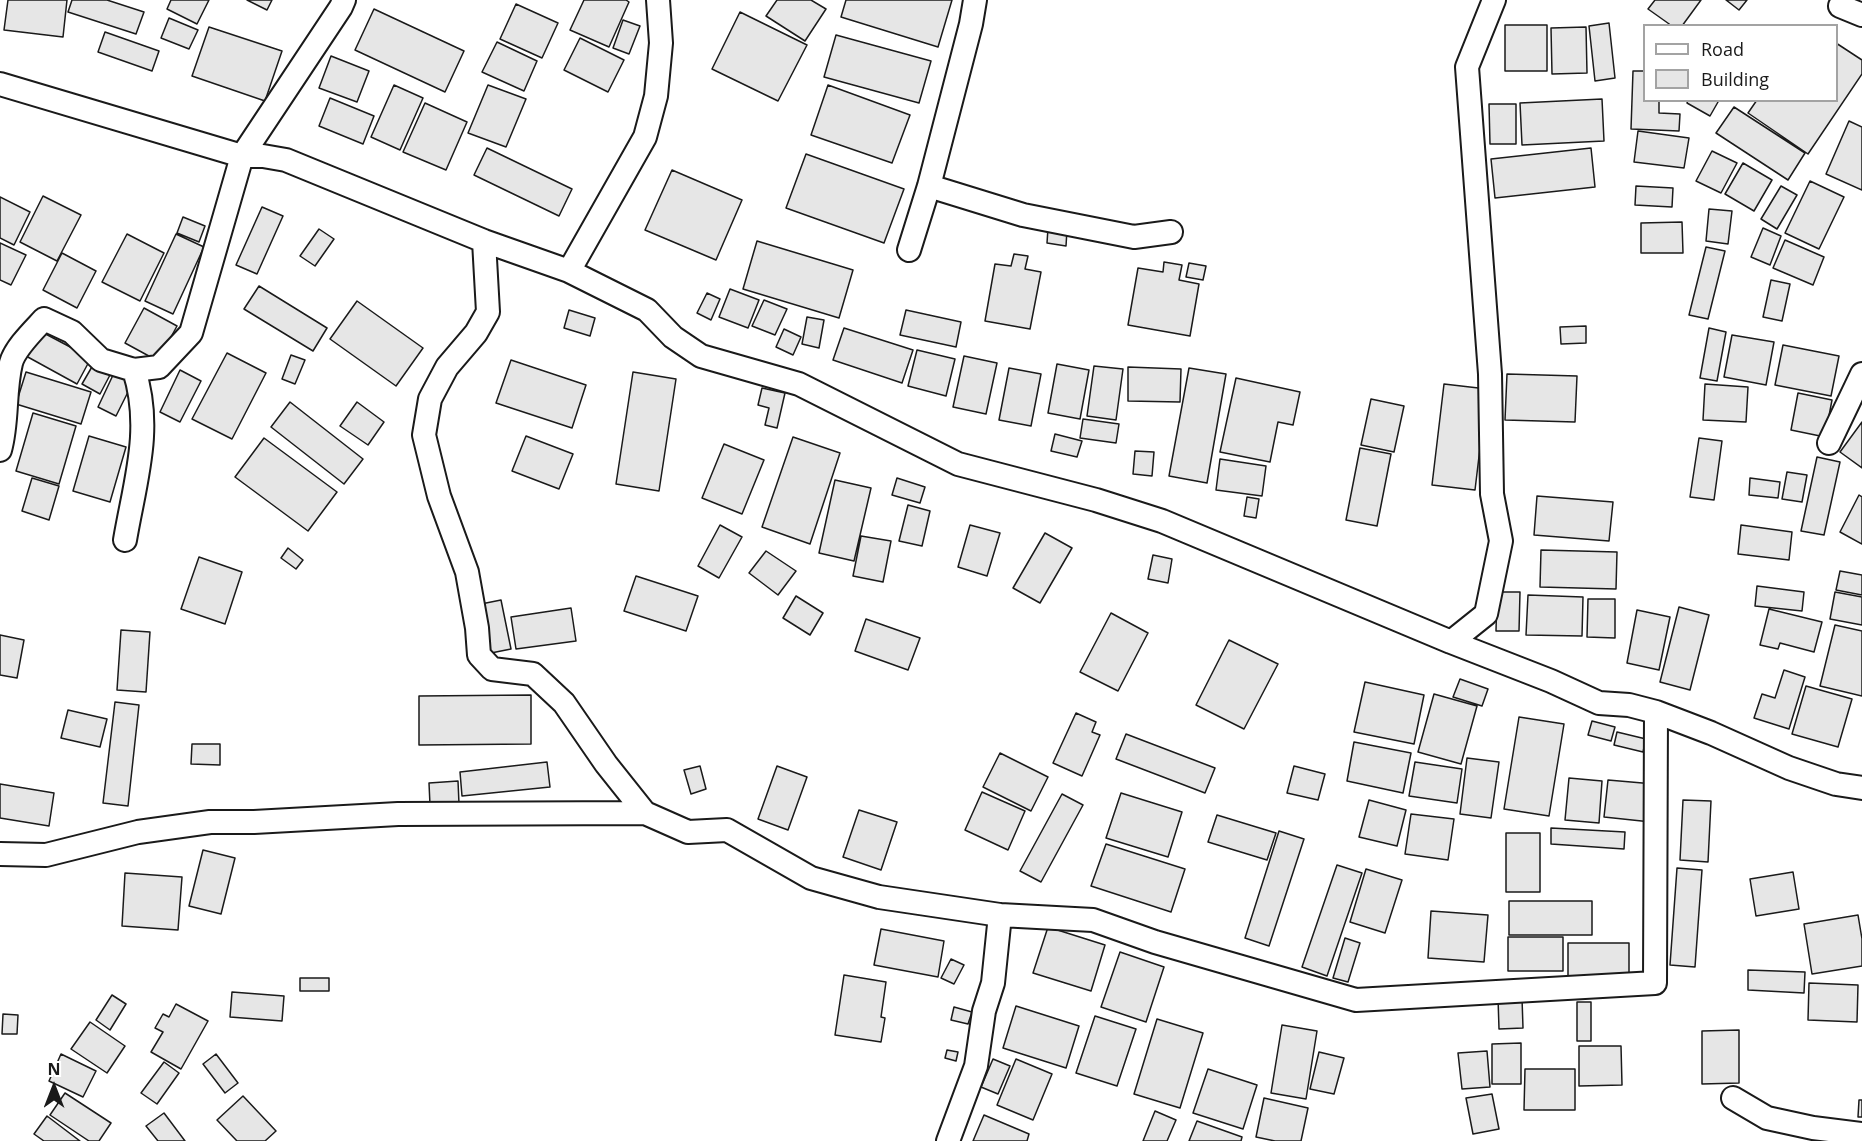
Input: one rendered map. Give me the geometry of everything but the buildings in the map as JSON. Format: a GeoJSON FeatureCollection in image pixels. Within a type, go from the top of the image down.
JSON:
{"type":"FeatureCollection","features":[{"type":"Feature","properties":{"kind":"street"},"geometry":{"type":"LineString","coordinates":[[0,450],[4,436],[11,361],[44,319],[72,332],[101,360],[134,370],[159,367],[191,333],[242,156],[344,0]]}},
{"type":"Feature","properties":{"kind":"street"},"geometry":{"type":"LineString","coordinates":[[569,271],[645,137],[656,96],[658,75],[661,43],[658,0]]}},
{"type":"Feature","properties":{"kind":"street"},"geometry":{"type":"LineString","coordinates":[[909,250],[929,186],[971,24],[975,0]]}},
{"type":"Feature","properties":{"kind":"street"},"geometry":{"type":"LineString","coordinates":[[1451,642],[1486,614],[1501,541],[1492,494],[1490,374],[1467,67],[1494,0]]}},
{"type":"Feature","properties":{"kind":"street"},"geometry":{"type":"LineString","coordinates":[[1840,6],[1862,15]]}},
{"type":"Feature","properties":{"kind":"street"},"geometry":{"type":"LineString","coordinates":[[0,84],[242,156],[263,156],[285,160],[484,241],[569,271],[647,310],[673,338],[701,356],[799,384],[958,464],[1096,500],[1162,521],[1451,642],[1551,681],[1599,703],[1629,705],[1656,712],[1711,733],[1789,768],[1836,784],[1862,788]]}},
{"type":"Feature","properties":{"kind":"street"},"geometry":{"type":"LineString","coordinates":[[929,186],[1023,215],[1123,235],[1134,237],[1171,232]]}},
{"type":"Feature","properties":{"kind":"street"},"geometry":{"type":"LineString","coordinates":[[484,241],[488,312],[476,333],[447,367],[430,399],[424,435],[439,496],[467,572],[477,628],[479,655],[492,669],[533,674],[564,703],[606,764],[645,813]]}},
{"type":"Feature","properties":{"kind":"street"},"geometry":{"type":"LineString","coordinates":[[126,540],[143,445],[141,397],[134,370]]}},
{"type":"Feature","properties":{"kind":"street"},"geometry":{"type":"LineString","coordinates":[[1829,442],[1862,374]]}},
{"type":"Feature","properties":{"kind":"street"},"geometry":{"type":"LineString","coordinates":[[0,854],[46,855],[138,832],[210,822],[254,822],[398,814],[645,813],[688,832],[727,830],[811,878],[879,897],[999,915],[1093,920],[1155,942],[1356,1000],[1655,983],[1656,712]]}},
{"type":"Feature","properties":{"kind":"street"},"geometry":{"type":"LineString","coordinates":[[948,1141],[976,1066],[984,1011],[993,983],[999,915]]}},
{"type":"Feature","properties":{"kind":"street"},"geometry":{"type":"LineString","coordinates":[[1733,1098],[1767,1118],[1813,1128],[1862,1134]]}}]}
